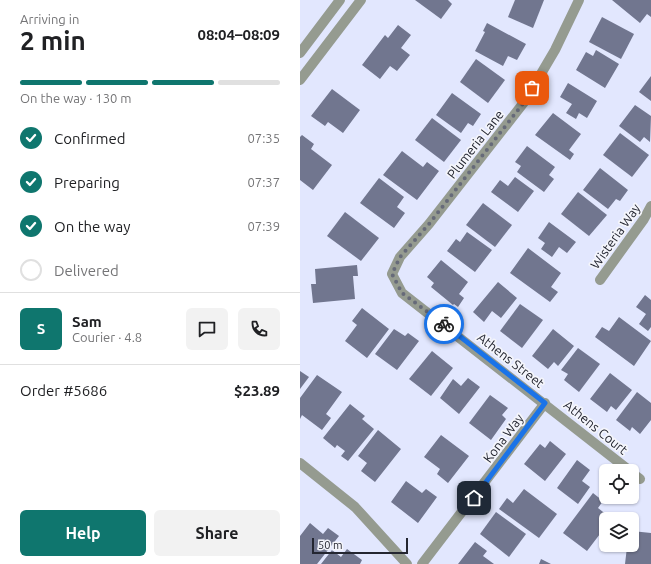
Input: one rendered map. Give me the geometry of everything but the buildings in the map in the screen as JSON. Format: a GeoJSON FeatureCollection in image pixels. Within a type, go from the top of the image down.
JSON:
{"type":"FeatureCollection","features":[{"type":"Feature","properties":{"kind":"street"},"geometry":{"type":"LineString","coordinates":[[300,53],[340,0]]}},
{"type":"Feature","properties":{"kind":"street"},"geometry":{"type":"LineString","coordinates":[[300,80],[361,0]]}},
{"type":"Feature","properties":{"kind":"street","name":"Plumeria Lane"},"geometry":{"type":"LineString","coordinates":[[392,274],[400,257],[429,224],[525,101],[555,50],[579,0]]}},
{"type":"Feature","properties":{"kind":"street","name":"Wisteria Way"},"geometry":{"type":"LineString","coordinates":[[600,280],[648,221],[651,206]]}},
{"type":"Feature","properties":{"kind":"street","name":"Athens Street"},"geometry":{"type":"LineString","coordinates":[[392,274],[402,293],[545,403]]}},
{"type":"Feature","properties":{"kind":"street","name":"Athens Court"},"geometry":{"type":"LineString","coordinates":[[545,403],[621,464]]}},
{"type":"Feature","properties":{"kind":"street","name":"Kona Way"},"geometry":{"type":"LineString","coordinates":[[422,564],[545,403]]}},
{"type":"Feature","properties":{"kind":"street"},"geometry":{"type":"LineString","coordinates":[[300,463],[355,507],[407,564]]}},
{"type":"Feature","properties":{"kind":"way so far"},"geometry":{"type":"LineString","coordinates":[[444,324],[402,293],[392,274],[400,257],[429,224],[525,101],[532,88]]}},
{"type":"Feature","properties":{"kind":"route"},"geometry":{"type":"LineString","coordinates":[[444,324],[545,403],[474,498]]}}]}
